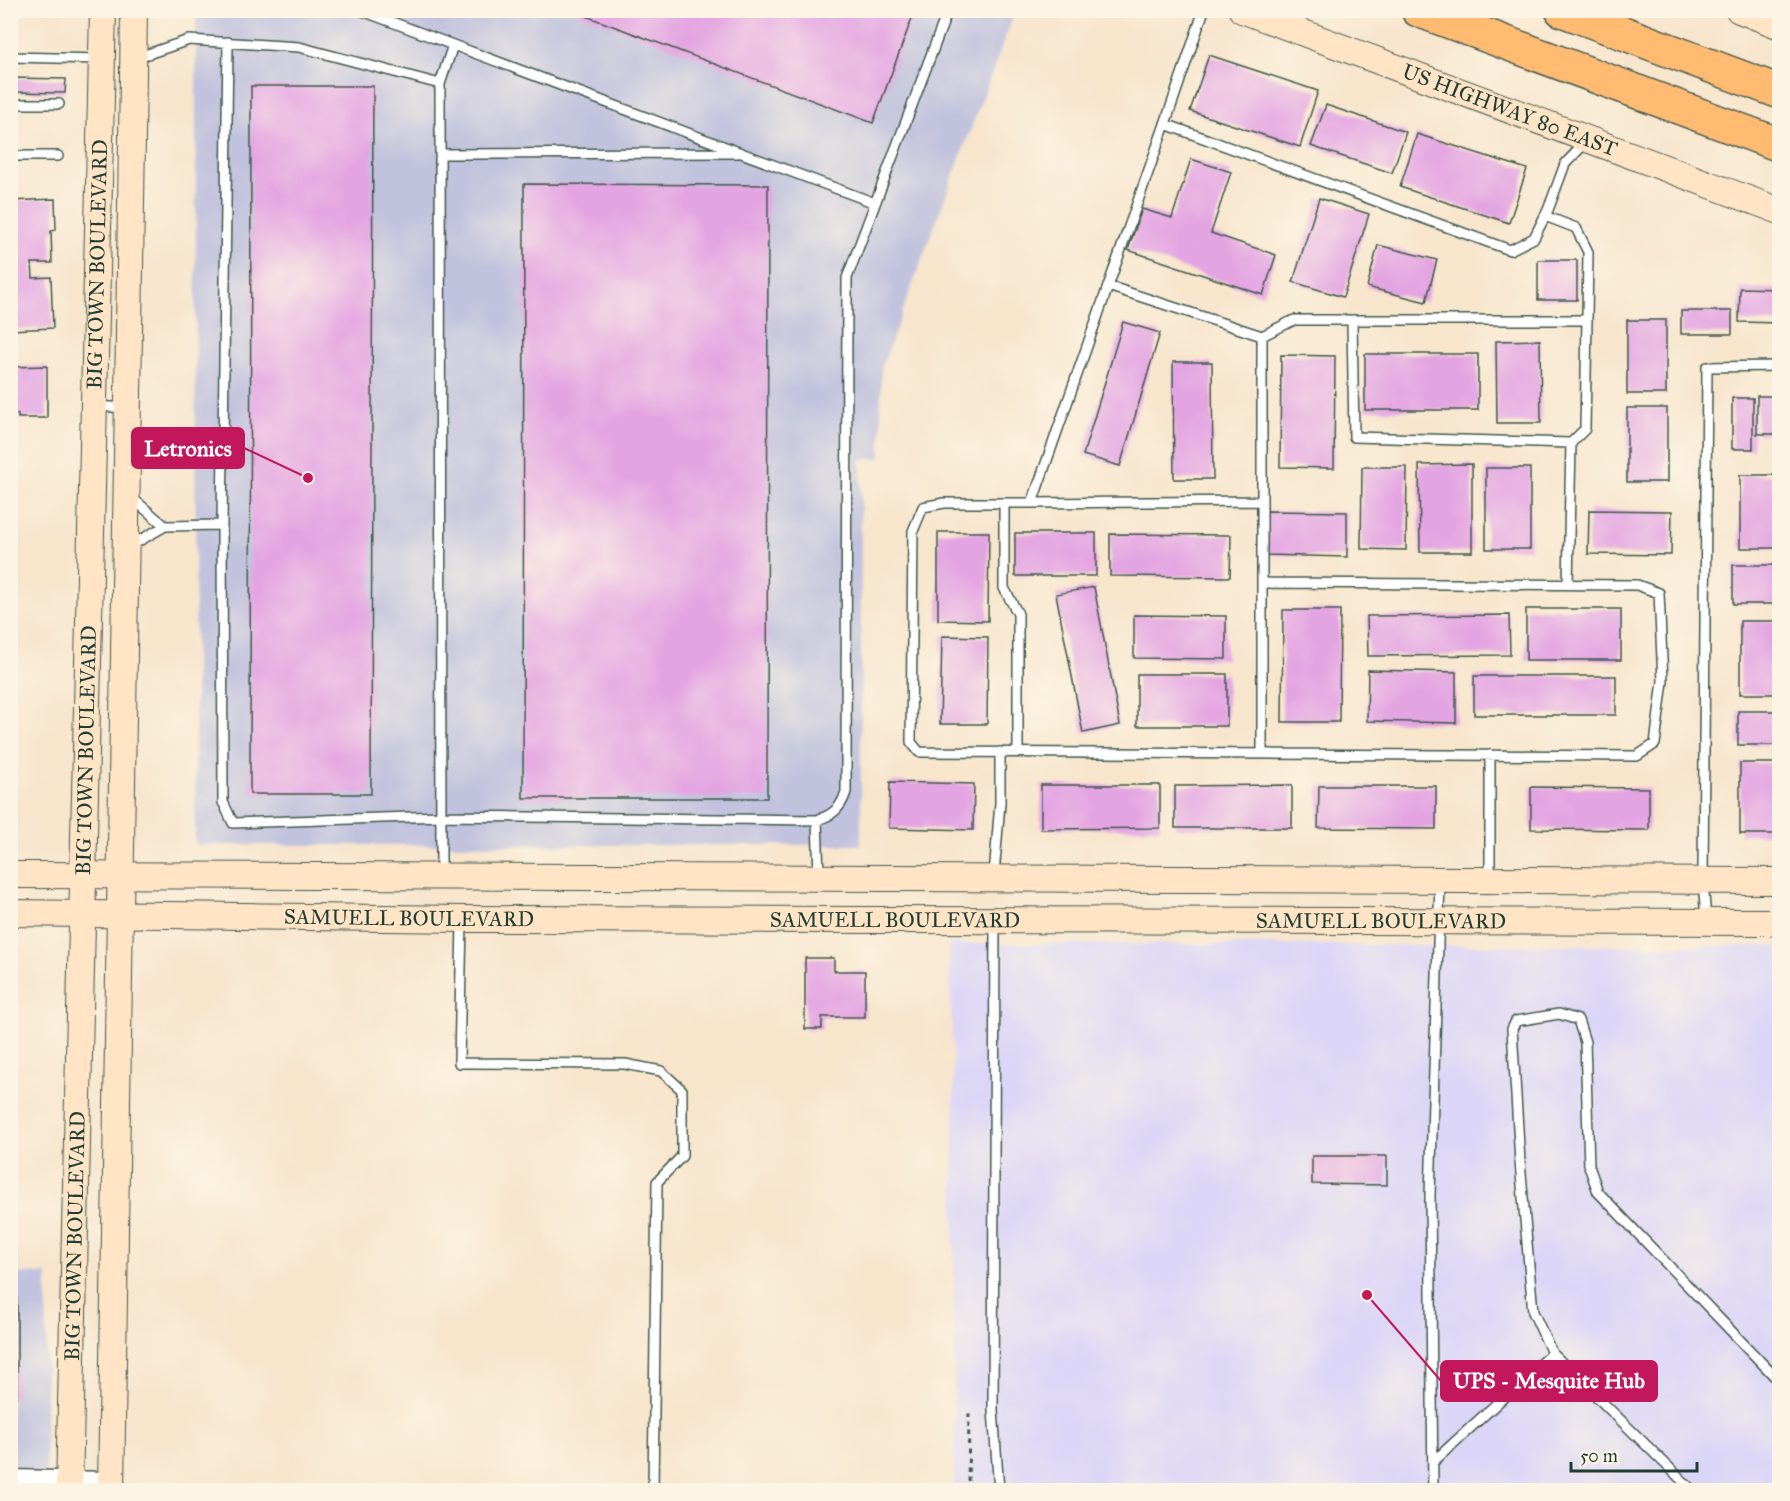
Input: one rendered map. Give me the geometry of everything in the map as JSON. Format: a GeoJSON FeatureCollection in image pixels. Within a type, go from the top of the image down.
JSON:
{"type":"FeatureCollection","features":[{"type":"Feature","properties":{"kind":"highway"},"geometry":{"type":"LineString","coordinates":[[1418,10],[1779,145]]}},
{"type":"Feature","properties":{"kind":"highway"},"geometry":{"type":"LineString","coordinates":[[1562,10],[1779,92]]}},
{"type":"Feature","properties":{"kind":"main road","name":"BIG TOWN BOULEVARD"},"geometry":{"type":"LineString","coordinates":[[69,1485],[84,913],[102,10]]}},
{"type":"Feature","properties":{"kind":"main road","name":"US HIGHWAY 80 EAST"},"geometry":{"type":"LineString","coordinates":[[1242,10],[1779,211]]}},
{"type":"Feature","properties":{"kind":"main road"},"geometry":{"type":"LineString","coordinates":[[1739,10],[1779,26]]}},
{"type":"Feature","properties":{"kind":"main road","name":"BIG TOWN BOULEVARD"},"geometry":{"type":"LineString","coordinates":[[111,1486],[119,876],[135,14]]}},
{"type":"Feature","properties":{"kind":"main road"},"geometry":{"type":"LineString","coordinates":[[100,59],[135,58]]}},
{"type":"Feature","properties":{"kind":"main road","name":"SAMUELL BOULEVARD"},"geometry":{"type":"LineString","coordinates":[[10,875],[1779,881]]}},
{"type":"Feature","properties":{"kind":"main road"},"geometry":{"type":"LineString","coordinates":[[819,919],[820,878]]}},
{"type":"Feature","properties":{"kind":"main road"},"geometry":{"type":"LineString","coordinates":[[994,878],[995,919]]}},
{"type":"Feature","properties":{"kind":"main road","name":"SAMUELL BOULEVARD"},"geometry":{"type":"LineString","coordinates":[[10,913],[462,919],[1779,922]]}},
{"type":"Feature","properties":{"kind":"street"},"geometry":{"type":"LineString","coordinates":[[10,1479],[69,1485],[111,1486]]}},
{"type":"Feature","properties":{"kind":"lane"},"geometry":{"type":"LineString","coordinates":[[360,10],[875,202]]}},
{"type":"Feature","properties":{"kind":"lane"},"geometry":{"type":"LineString","coordinates":[[228,42],[222,525],[223,802],[233,824],[441,816],[817,820],[836,811],[846,792],[847,278],[948,10]]}},
{"type":"Feature","properties":{"kind":"lane"},"geometry":{"type":"LineString","coordinates":[[1032,503],[1204,10]]}},
{"type":"Feature","properties":{"kind":"lane"},"geometry":{"type":"LineString","coordinates":[[135,58],[189,40],[299,47],[440,84]]}},
{"type":"Feature","properties":{"kind":"lane"},"geometry":{"type":"LineString","coordinates":[[441,877],[440,84],[453,45]]}},
{"type":"Feature","properties":{"kind":"lane"},"geometry":{"type":"LineString","coordinates":[[10,57],[100,59]]}},
{"type":"Feature","properties":{"kind":"lane"},"geometry":{"type":"LineString","coordinates":[[10,104],[59,104]]}},
{"type":"Feature","properties":{"kind":"lane"},"geometry":{"type":"LineString","coordinates":[[1165,124],[1510,250],[1534,238],[1565,164],[1588,140]]}},
{"type":"Feature","properties":{"kind":"lane"},"geometry":{"type":"LineString","coordinates":[[440,154],[743,153]]}},
{"type":"Feature","properties":{"kind":"lane"},"geometry":{"type":"LineString","coordinates":[[10,156],[58,156]]}},
{"type":"Feature","properties":{"kind":"lane"},"geometry":{"type":"LineString","coordinates":[[1352,320],[1354,437],[1570,443],[1585,429],[1588,252],[1576,228],[1545,216]]}},
{"type":"Feature","properties":{"kind":"lane"},"geometry":{"type":"LineString","coordinates":[[1108,286],[1262,336],[1294,320],[1587,320]]}},
{"type":"Feature","properties":{"kind":"lane"},"geometry":{"type":"LineString","coordinates":[[1262,336],[1262,754]]}},
{"type":"Feature","properties":{"kind":"lane"},"geometry":{"type":"LineString","coordinates":[[1706,922],[1703,880],[1707,367],[1779,366]]}},
{"type":"Feature","properties":{"kind":"lane"},"geometry":{"type":"LineString","coordinates":[[94,406],[128,408]]}},
{"type":"Feature","properties":{"kind":"lane"},"geometry":{"type":"LineString","coordinates":[[1568,585],[1570,443]]}},
{"type":"Feature","properties":{"kind":"lane"},"geometry":{"type":"LineString","coordinates":[[126,493],[165,526]]}},
{"type":"Feature","properties":{"kind":"lane"},"geometry":{"type":"LineString","coordinates":[[1262,501],[944,503],[923,507],[913,531],[911,742],[919,752],[1637,756],[1655,744],[1663,681],[1659,593],[1637,585],[1262,583]]}},
{"type":"Feature","properties":{"kind":"lane"},"geometry":{"type":"LineString","coordinates":[[1004,503],[1004,588],[1018,614],[1018,752]]}},
{"type":"Feature","properties":{"kind":"lane"},"geometry":{"type":"LineString","coordinates":[[125,548],[165,526],[222,525]]}},
{"type":"Feature","properties":{"kind":"lane"},"geometry":{"type":"LineString","coordinates":[[994,878],[1000,803],[1000,752]]}},
{"type":"Feature","properties":{"kind":"lane"},"geometry":{"type":"LineString","coordinates":[[1490,755],[1490,881]]}},
{"type":"Feature","properties":{"kind":"lane"},"geometry":{"type":"LineString","coordinates":[[817,820],[820,878]]}},
{"type":"Feature","properties":{"kind":"lane"},"geometry":{"type":"LineString","coordinates":[[1433,1491],[1430,1196],[1440,881]]}},
{"type":"Feature","properties":{"kind":"lane"},"geometry":{"type":"LineString","coordinates":[[462,919],[459,1063],[625,1064],[661,1071],[682,1090],[682,1156],[657,1182],[653,1491]]}},
{"type":"Feature","properties":{"kind":"lane"},"geometry":{"type":"LineString","coordinates":[[995,919],[993,1410],[999,1491]]}},
{"type":"Feature","properties":{"kind":"lane"},"geometry":{"type":"LineString","coordinates":[[1692,1491],[1552,1353],[1533,1312],[1519,1151],[1512,1029],[1516,1021],[1558,1014],[1578,1020],[1585,1042],[1589,1166],[1598,1192],[1779,1382]]}},
{"type":"Feature","properties":{"kind":"lane"},"geometry":{"type":"LineString","coordinates":[[1433,1462],[1552,1353]]}},
{"type":"Feature","properties":{"kind":"path"},"geometry":{"type":"LineString","coordinates":[[968,1491],[969,1412]]}},
{"type":"Feature","properties":{"kind":"shaded area"},"geometry":{"type":"Polygon","coordinates":[[[190,10],[1015,11],[881,369],[881,458],[861,459],[861,845],[195,845],[196,15],[190,10]]]}},
{"type":"Feature","properties":{"kind":"shaded area"},"geometry":{"type":"Polygon","coordinates":[[[949,944],[1779,946],[1779,1490],[954,1490],[954,1097],[949,944]]]}},
{"type":"Feature","properties":{"kind":"shaded area"},"geometry":{"type":"Polygon","coordinates":[[[11,1273],[47,1274],[45,1490],[11,1490],[11,1273]]]}},
{"type":"Feature","properties":{"kind":"building"},"geometry":{"type":"Polygon","coordinates":[[[570,10],[915,10],[873,123],[570,10]]]}},
{"type":"Feature","properties":{"kind":"building"},"geometry":{"type":"Polygon","coordinates":[[[1209,55],[1318,91],[1300,147],[1190,111],[1209,55]]]}},
{"type":"Feature","properties":{"kind":"building"},"geometry":{"type":"Polygon","coordinates":[[[10,78],[66,79],[65,93],[10,92],[10,78]]]}},
{"type":"Feature","properties":{"kind":"building"},"geometry":{"type":"Polygon","coordinates":[[[251,86],[373,86],[371,794],[250,794],[251,86]]]}},
{"type":"Feature","properties":{"kind":"building"},"geometry":{"type":"Polygon","coordinates":[[[1326,105],[1406,132],[1392,173],[1311,146],[1326,105]]]}},
{"type":"Feature","properties":{"kind":"building"},"geometry":{"type":"Polygon","coordinates":[[[1417,134],[1527,169],[1509,223],[1400,187],[1417,134]]]}},
{"type":"Feature","properties":{"kind":"building"},"geometry":{"type":"Polygon","coordinates":[[[1191,159],[1231,172],[1211,233],[1276,255],[1263,295],[1128,250],[1142,209],[1172,218],[1191,159]]]}},
{"type":"Feature","properties":{"kind":"building"},"geometry":{"type":"Polygon","coordinates":[[[524,184],[768,185],[767,798],[523,798],[524,184]]]}},
{"type":"Feature","properties":{"kind":"building"},"geometry":{"type":"Polygon","coordinates":[[[1319,198],[1369,214],[1343,297],[1293,282],[1319,198]]]}},
{"type":"Feature","properties":{"kind":"building"},"geometry":{"type":"Polygon","coordinates":[[[55,199],[56,230],[51,231],[52,263],[32,263],[33,278],[51,277],[53,328],[10,330],[10,269],[17,268],[16,248],[10,248],[10,201],[55,199]]]}},
{"type":"Feature","properties":{"kind":"building"},"geometry":{"type":"Polygon","coordinates":[[[1378,245],[1437,260],[1426,302],[1367,287],[1378,245]]]}},
{"type":"Feature","properties":{"kind":"building"},"geometry":{"type":"Polygon","coordinates":[[[1538,260],[1577,260],[1577,300],[1538,300],[1538,260]]]}},
{"type":"Feature","properties":{"kind":"building"},"geometry":{"type":"Polygon","coordinates":[[[1740,288],[1780,289],[1780,323],[1739,322],[1740,288]]]}},
{"type":"Feature","properties":{"kind":"building"},"geometry":{"type":"Polygon","coordinates":[[[1681,311],[1732,311],[1732,334],[1681,334],[1681,311]]]}},
{"type":"Feature","properties":{"kind":"building"},"geometry":{"type":"Polygon","coordinates":[[[1627,320],[1666,320],[1666,394],[1627,394],[1627,320]]]}},
{"type":"Feature","properties":{"kind":"building"},"geometry":{"type":"Polygon","coordinates":[[[1123,322],[1160,333],[1120,466],[1083,455],[1123,322]]]}},
{"type":"Feature","properties":{"kind":"building"},"geometry":{"type":"Polygon","coordinates":[[[1540,340],[1541,423],[1497,423],[1496,341],[1540,340]]]}},
{"type":"Feature","properties":{"kind":"building"},"geometry":{"type":"Polygon","coordinates":[[[1365,354],[1478,354],[1478,410],[1365,410],[1365,354]]]}},
{"type":"Feature","properties":{"kind":"building"},"geometry":{"type":"Polygon","coordinates":[[[1281,355],[1335,356],[1334,468],[1280,467],[1281,355]]]}},
{"type":"Feature","properties":{"kind":"building"},"geometry":{"type":"Polygon","coordinates":[[[1173,362],[1212,362],[1213,479],[1174,479],[1173,362]]]}},
{"type":"Feature","properties":{"kind":"building"},"geometry":{"type":"Polygon","coordinates":[[[47,366],[47,418],[18,418],[18,414],[10,414],[10,367],[47,366]]]}},
{"type":"Feature","properties":{"kind":"building"},"geometry":{"type":"Polygon","coordinates":[[[1757,396],[1780,396],[1780,434],[1757,434],[1757,396]]]}},
{"type":"Feature","properties":{"kind":"building"},"geometry":{"type":"Polygon","coordinates":[[[1732,398],[1753,398],[1753,449],[1732,449],[1732,398]]]}},
{"type":"Feature","properties":{"kind":"building"},"geometry":{"type":"Polygon","coordinates":[[[1627,408],[1667,408],[1667,482],[1627,482],[1627,408]]]}},
{"type":"Feature","properties":{"kind":"building"},"geometry":{"type":"Polygon","coordinates":[[[1472,464],[1472,552],[1420,552],[1419,465],[1472,464]]]}},
{"type":"Feature","properties":{"kind":"building"},"geometry":{"type":"Polygon","coordinates":[[[1362,467],[1407,467],[1406,550],[1361,549],[1362,467]]]}},
{"type":"Feature","properties":{"kind":"building"},"geometry":{"type":"Polygon","coordinates":[[[1486,468],[1530,468],[1530,549],[1486,549],[1486,468]]]}},
{"type":"Feature","properties":{"kind":"building"},"geometry":{"type":"Polygon","coordinates":[[[1740,475],[1778,475],[1778,548],[1740,548],[1740,475]]]}},
{"type":"Feature","properties":{"kind":"building"},"geometry":{"type":"Polygon","coordinates":[[[1589,510],[1672,511],[1671,555],[1588,554],[1589,510]]]}},
{"type":"Feature","properties":{"kind":"building"},"geometry":{"type":"Polygon","coordinates":[[[1265,511],[1347,512],[1347,557],[1265,555],[1265,511]]]}},
{"type":"Feature","properties":{"kind":"building"},"geometry":{"type":"Polygon","coordinates":[[[938,532],[989,532],[988,621],[938,620],[938,532]]]}},
{"type":"Feature","properties":{"kind":"building"},"geometry":{"type":"Polygon","coordinates":[[[1015,533],[1096,533],[1096,576],[1015,576],[1015,533]]]}},
{"type":"Feature","properties":{"kind":"building"},"geometry":{"type":"Polygon","coordinates":[[[1110,534],[1231,535],[1230,577],[1110,576],[1110,534]]]}},
{"type":"Feature","properties":{"kind":"building"},"geometry":{"type":"Polygon","coordinates":[[[1733,565],[1780,565],[1780,604],[1733,604],[1733,565]]]}},
{"type":"Feature","properties":{"kind":"building"},"geometry":{"type":"Polygon","coordinates":[[[1094,587],[1120,725],[1083,733],[1056,594],[1094,587]]]}},
{"type":"Feature","properties":{"kind":"building"},"geometry":{"type":"Polygon","coordinates":[[[1526,609],[1621,609],[1621,660],[1526,660],[1526,609]]]}},
{"type":"Feature","properties":{"kind":"building"},"geometry":{"type":"Polygon","coordinates":[[[1283,610],[1340,610],[1339,722],[1282,722],[1283,610]]]}},
{"type":"Feature","properties":{"kind":"building"},"geometry":{"type":"Polygon","coordinates":[[[1134,615],[1226,616],[1226,659],[1134,658],[1134,615]]]}},
{"type":"Feature","properties":{"kind":"building"},"geometry":{"type":"Polygon","coordinates":[[[1509,615],[1510,655],[1368,656],[1367,616],[1509,615]]]}},
{"type":"Feature","properties":{"kind":"building"},"geometry":{"type":"Polygon","coordinates":[[[1740,621],[1777,621],[1777,694],[1740,694],[1740,621]]]}},
{"type":"Feature","properties":{"kind":"building"},"geometry":{"type":"Polygon","coordinates":[[[942,636],[988,637],[987,724],[940,724],[942,636]]]}},
{"type":"Feature","properties":{"kind":"building"},"geometry":{"type":"Polygon","coordinates":[[[1368,670],[1456,672],[1456,723],[1367,721],[1368,670]]]}},
{"type":"Feature","properties":{"kind":"building"},"geometry":{"type":"Polygon","coordinates":[[[1137,674],[1227,674],[1227,726],[1137,726],[1137,674]]]}},
{"type":"Feature","properties":{"kind":"building"},"geometry":{"type":"Polygon","coordinates":[[[1474,676],[1616,676],[1616,715],[1474,715],[1474,676]]]}},
{"type":"Feature","properties":{"kind":"building"},"geometry":{"type":"Polygon","coordinates":[[[1738,711],[1780,711],[1780,745],[1738,745],[1738,711]]]}},
{"type":"Feature","properties":{"kind":"building"},"geometry":{"type":"Polygon","coordinates":[[[1740,763],[1777,763],[1777,834],[1740,834],[1740,763]]]}},
{"type":"Feature","properties":{"kind":"building"},"geometry":{"type":"Polygon","coordinates":[[[890,782],[974,784],[973,830],[889,828],[890,782]]]}},
{"type":"Feature","properties":{"kind":"building"},"geometry":{"type":"Polygon","coordinates":[[[1041,785],[1160,785],[1160,828],[1041,829],[1041,785]]]}},
{"type":"Feature","properties":{"kind":"building"},"geometry":{"type":"Polygon","coordinates":[[[1292,785],[1292,828],[1175,828],[1175,786],[1292,785]]]}},
{"type":"Feature","properties":{"kind":"building"},"geometry":{"type":"Polygon","coordinates":[[[1319,786],[1436,786],[1436,829],[1318,828],[1319,786]]]}},
{"type":"Feature","properties":{"kind":"building"},"geometry":{"type":"Polygon","coordinates":[[[1531,787],[1649,788],[1649,830],[1531,829],[1531,787]]]}},
{"type":"Feature","properties":{"kind":"building"},"geometry":{"type":"Polygon","coordinates":[[[805,958],[834,958],[834,971],[865,971],[865,1017],[822,1017],[822,1029],[805,1029],[805,958]]]}},
{"type":"Feature","properties":{"kind":"building"},"geometry":{"type":"Polygon","coordinates":[[[1312,1156],[1387,1156],[1387,1185],[1312,1184],[1312,1156]]]}},
{"type":"Feature","properties":{"kind":"building"},"geometry":{"type":"Polygon","coordinates":[[[10,1283],[17,1283],[17,1397],[10,1397],[10,1283]]]}},
{"type":"Feature","properties":{"kind":"place","name":"Letronics"},"geometry":{"type":"Point","coordinates":[308,478]}},
{"type":"Feature","properties":{"kind":"place","name":"UPS - Mesquite Hub"},"geometry":{"type":"Point","coordinates":[1367,1295]}}]}
